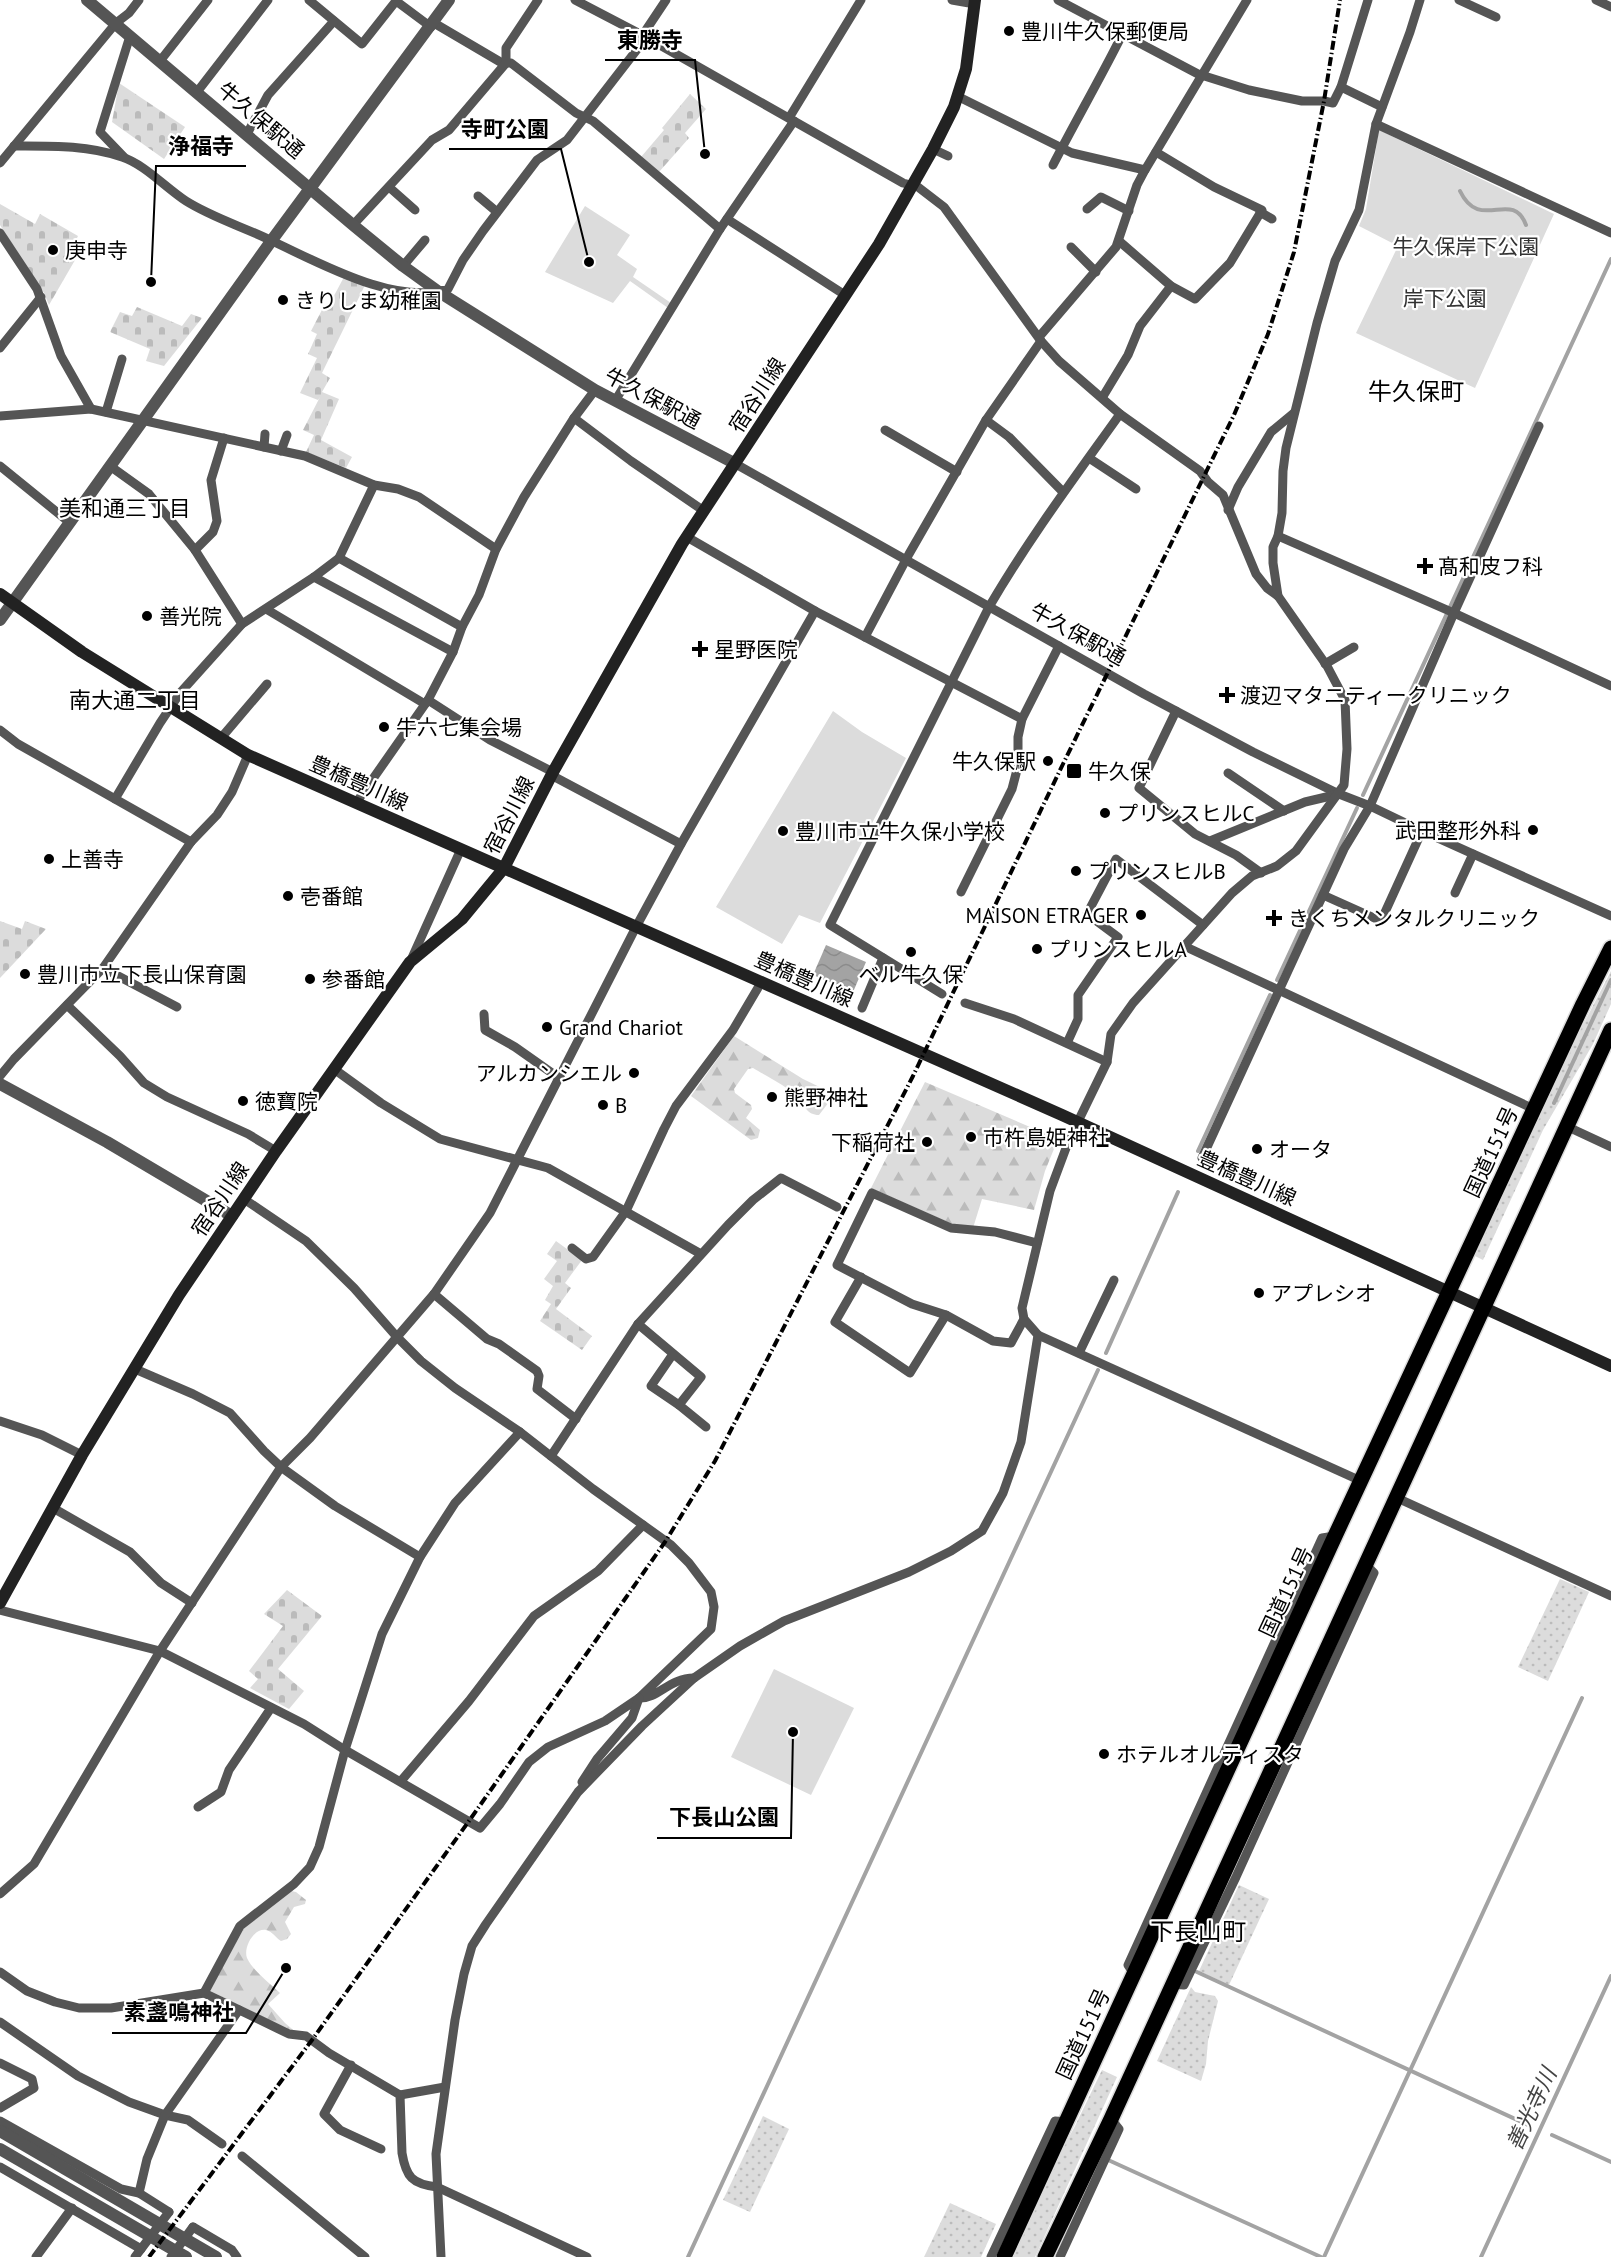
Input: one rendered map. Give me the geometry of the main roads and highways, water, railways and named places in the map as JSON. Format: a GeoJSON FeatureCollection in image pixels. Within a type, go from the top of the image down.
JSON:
{"type":"FeatureCollection","features":[{"type":"Feature","properties":{"kind":"highway","name":"国道151号"},"geometry":{"type":"LineString","coordinates":[[1004,2257],[1335,1536],[1611,948]]}},
{"type":"Feature","properties":{"kind":"highway"},"geometry":{"type":"LineString","coordinates":[[1045,2257],[1111,2119],[1611,1030]]}},
{"type":"Feature","properties":{"kind":"main road","name":"宿谷川線"},"geometry":{"type":"LineString","coordinates":[[0,1602],[82,1455],[179,1295],[276,1150],[410,962],[462,919],[504,868],[552,774],[687,537],[879,244],[933,149],[954,107],[966,69],[975,2]]}},
{"type":"Feature","properties":{"kind":"main road","name":"豊橋豊川線"},"geometry":{"type":"LineString","coordinates":[[0,594],[82,652],[248,754],[1077,1122],[1611,1366]]}},
{"type":"Feature","properties":{"kind":"water"},"geometry":{"type":"Polygon","coordinates":[[[826,945],[866,962],[853,992],[813,975],[826,945]]]}},
{"type":"Feature","properties":{"kind":"waterway"},"geometry":{"type":"LineString","coordinates":[[1460,191],[1468,203],[1477,209],[1513,210],[1520,215],[1526,225]]}},
{"type":"Feature","properties":{"kind":"waterway"},"geometry":{"type":"LineString","coordinates":[[1363,795],[1611,259]]}},
{"type":"Feature","properties":{"kind":"waterway"},"geometry":{"type":"LineString","coordinates":[[1277,980],[1357,808]]}},
{"type":"Feature","properties":{"kind":"waterway"},"geometry":{"type":"LineString","coordinates":[[1554,1103],[1611,980]]}},
{"type":"Feature","properties":{"kind":"waterway"},"geometry":{"type":"LineString","coordinates":[[1198,1151],[1270,995]]}},
{"type":"Feature","properties":{"kind":"waterway"},"geometry":{"type":"LineString","coordinates":[[1106,1353],[1178,1192]]}},
{"type":"Feature","properties":{"kind":"waterway"},"geometry":{"type":"LineString","coordinates":[[688,2257],[1098,1370]]}},
{"type":"Feature","properties":{"kind":"waterway"},"geometry":{"type":"LineString","coordinates":[[1324,2257],[1582,1698]]}},
{"type":"Feature","properties":{"kind":"waterway"},"geometry":{"type":"LineString","coordinates":[[1197,1972],[1528,2125]]}},
{"type":"Feature","properties":{"kind":"waterway","name":"善光寺川"},"geometry":{"type":"LineString","coordinates":[[1481,2257],[1611,1976]]}},
{"type":"Feature","properties":{"kind":"waterway"},"geometry":{"type":"LineString","coordinates":[[1552,2135],[1611,2162]]}},
{"type":"Feature","properties":{"kind":"waterway"},"geometry":{"type":"LineString","coordinates":[[1106,2159],[1321,2257]]}},
{"type":"Feature","properties":{"kind":"railway"},"geometry":{"type":"LineString","coordinates":[[149,2257],[312,2040],[469,1821],[665,1542],[715,1461],[913,1076],[1234,415],[1268,334],[1294,252],[1324,101],[1340,0]]}},
{"type":"Feature","properties":{"kind":"place","name":"豊川牛久保郵便局"},"geometry":{"type":"Point","coordinates":[1009,31]}},
{"type":"Feature","properties":{"kind":"place","name":"東勝寺"},"geometry":{"type":"Point","coordinates":[705,154]}},
{"type":"Feature","properties":{"kind":"place","name":"庚申寺"},"geometry":{"type":"Point","coordinates":[53,250]}},
{"type":"Feature","properties":{"kind":"place","name":"寺町公園"},"geometry":{"type":"Point","coordinates":[589,262]}},
{"type":"Feature","properties":{"kind":"place","name":"浄福寺"},"geometry":{"type":"Point","coordinates":[151,282]}},
{"type":"Feature","properties":{"kind":"place","name":"きりしま幼稚園"},"geometry":{"type":"Point","coordinates":[283,300]}},
{"type":"Feature","properties":{"kind":"place","name":"髙和皮フ科"},"geometry":{"type":"Point","coordinates":[1425,566]}},
{"type":"Feature","properties":{"kind":"place","name":"善光院"},"geometry":{"type":"Point","coordinates":[147,616]}},
{"type":"Feature","properties":{"kind":"place","name":"星野医院"},"geometry":{"type":"Point","coordinates":[700,649]}},
{"type":"Feature","properties":{"kind":"place","name":"渡辺マタニティークリニック"},"geometry":{"type":"Point","coordinates":[1227,695]}},
{"type":"Feature","properties":{"kind":"place","name":"牛六七集会場"},"geometry":{"type":"Point","coordinates":[384,727]}},
{"type":"Feature","properties":{"kind":"place","name":"牛久保駅"},"geometry":{"type":"Point","coordinates":[1048,761]}},
{"type":"Feature","properties":{"kind":"place","name":"牛久保"},"geometry":{"type":"Point","coordinates":[1074,771]}},
{"type":"Feature","properties":{"kind":"place","name":"プリンスヒルC"},"geometry":{"type":"Point","coordinates":[1105,813]}},
{"type":"Feature","properties":{"kind":"place","name":"武田整形外科"},"geometry":{"type":"Point","coordinates":[1533,830]}},
{"type":"Feature","properties":{"kind":"place","name":"豊川市立牛久保小学校"},"geometry":{"type":"Point","coordinates":[783,831]}},
{"type":"Feature","properties":{"kind":"place","name":"上善寺"},"geometry":{"type":"Point","coordinates":[49,859]}},
{"type":"Feature","properties":{"kind":"place","name":"プリンスヒルB"},"geometry":{"type":"Point","coordinates":[1076,871]}},
{"type":"Feature","properties":{"kind":"place","name":"壱番館"},"geometry":{"type":"Point","coordinates":[288,896]}},
{"type":"Feature","properties":{"kind":"place","name":"MAISON ETRAGER"},"geometry":{"type":"Point","coordinates":[1141,915]}},
{"type":"Feature","properties":{"kind":"place","name":"きくちメンタルクリニック"},"geometry":{"type":"Point","coordinates":[1274,918]}},
{"type":"Feature","properties":{"kind":"place","name":"プリンスヒルA"},"geometry":{"type":"Point","coordinates":[1037,949]}},
{"type":"Feature","properties":{"kind":"place","name":"ベル牛久保"},"geometry":{"type":"Point","coordinates":[911,952]}},
{"type":"Feature","properties":{"kind":"place","name":"豊川市立下長山保育園"},"geometry":{"type":"Point","coordinates":[25,974]}},
{"type":"Feature","properties":{"kind":"place","name":"参番館"},"geometry":{"type":"Point","coordinates":[310,979]}},
{"type":"Feature","properties":{"kind":"place","name":"Grand Chariot"},"geometry":{"type":"Point","coordinates":[547,1027]}},
{"type":"Feature","properties":{"kind":"place","name":"アルカンシエル"},"geometry":{"type":"Point","coordinates":[634,1073]}},
{"type":"Feature","properties":{"kind":"place","name":"熊野神社"},"geometry":{"type":"Point","coordinates":[772,1097]}},
{"type":"Feature","properties":{"kind":"place","name":"徳寶院"},"geometry":{"type":"Point","coordinates":[243,1101]}},
{"type":"Feature","properties":{"kind":"place","name":"B"},"geometry":{"type":"Point","coordinates":[603,1105]}},
{"type":"Feature","properties":{"kind":"place","name":"市杵島姫神社"},"geometry":{"type":"Point","coordinates":[971,1137]}},
{"type":"Feature","properties":{"kind":"place","name":"下稲荷社"},"geometry":{"type":"Point","coordinates":[927,1142]}},
{"type":"Feature","properties":{"kind":"place","name":"オータ"},"geometry":{"type":"Point","coordinates":[1257,1149]}},
{"type":"Feature","properties":{"kind":"place","name":"アプレシオ"},"geometry":{"type":"Point","coordinates":[1259,1293]}},
{"type":"Feature","properties":{"kind":"place","name":"下長山公園"},"geometry":{"type":"Point","coordinates":[793,1732]}},
{"type":"Feature","properties":{"kind":"place","name":"ホテルオルティスタ"},"geometry":{"type":"Point","coordinates":[1104,1754]}},
{"type":"Feature","properties":{"kind":"place","name":"素盞鳴神社"},"geometry":{"type":"Point","coordinates":[286,1968]}},
{"type":"Feature","properties":{"kind":"district","name":"牛久保町"},"geometry":{"type":"Point","coordinates":[1416,391]}},
{"type":"Feature","properties":{"kind":"district","name":"美和通三丁目"},"geometry":{"type":"Point","coordinates":[125,508]}},
{"type":"Feature","properties":{"kind":"district","name":"南大通二丁目"},"geometry":{"type":"Point","coordinates":[135,700]}},
{"type":"Feature","properties":{"kind":"district","name":"下長山町"},"geometry":{"type":"Point","coordinates":[1198,1931]}},
{"type":"Feature","properties":{"kind":"park label","name":"牛久保岸下公園"},"geometry":{"type":"Point","coordinates":[1466,246]}},
{"type":"Feature","properties":{"kind":"park label","name":"岸下公園"},"geometry":{"type":"Point","coordinates":[1445,298]}}]}
